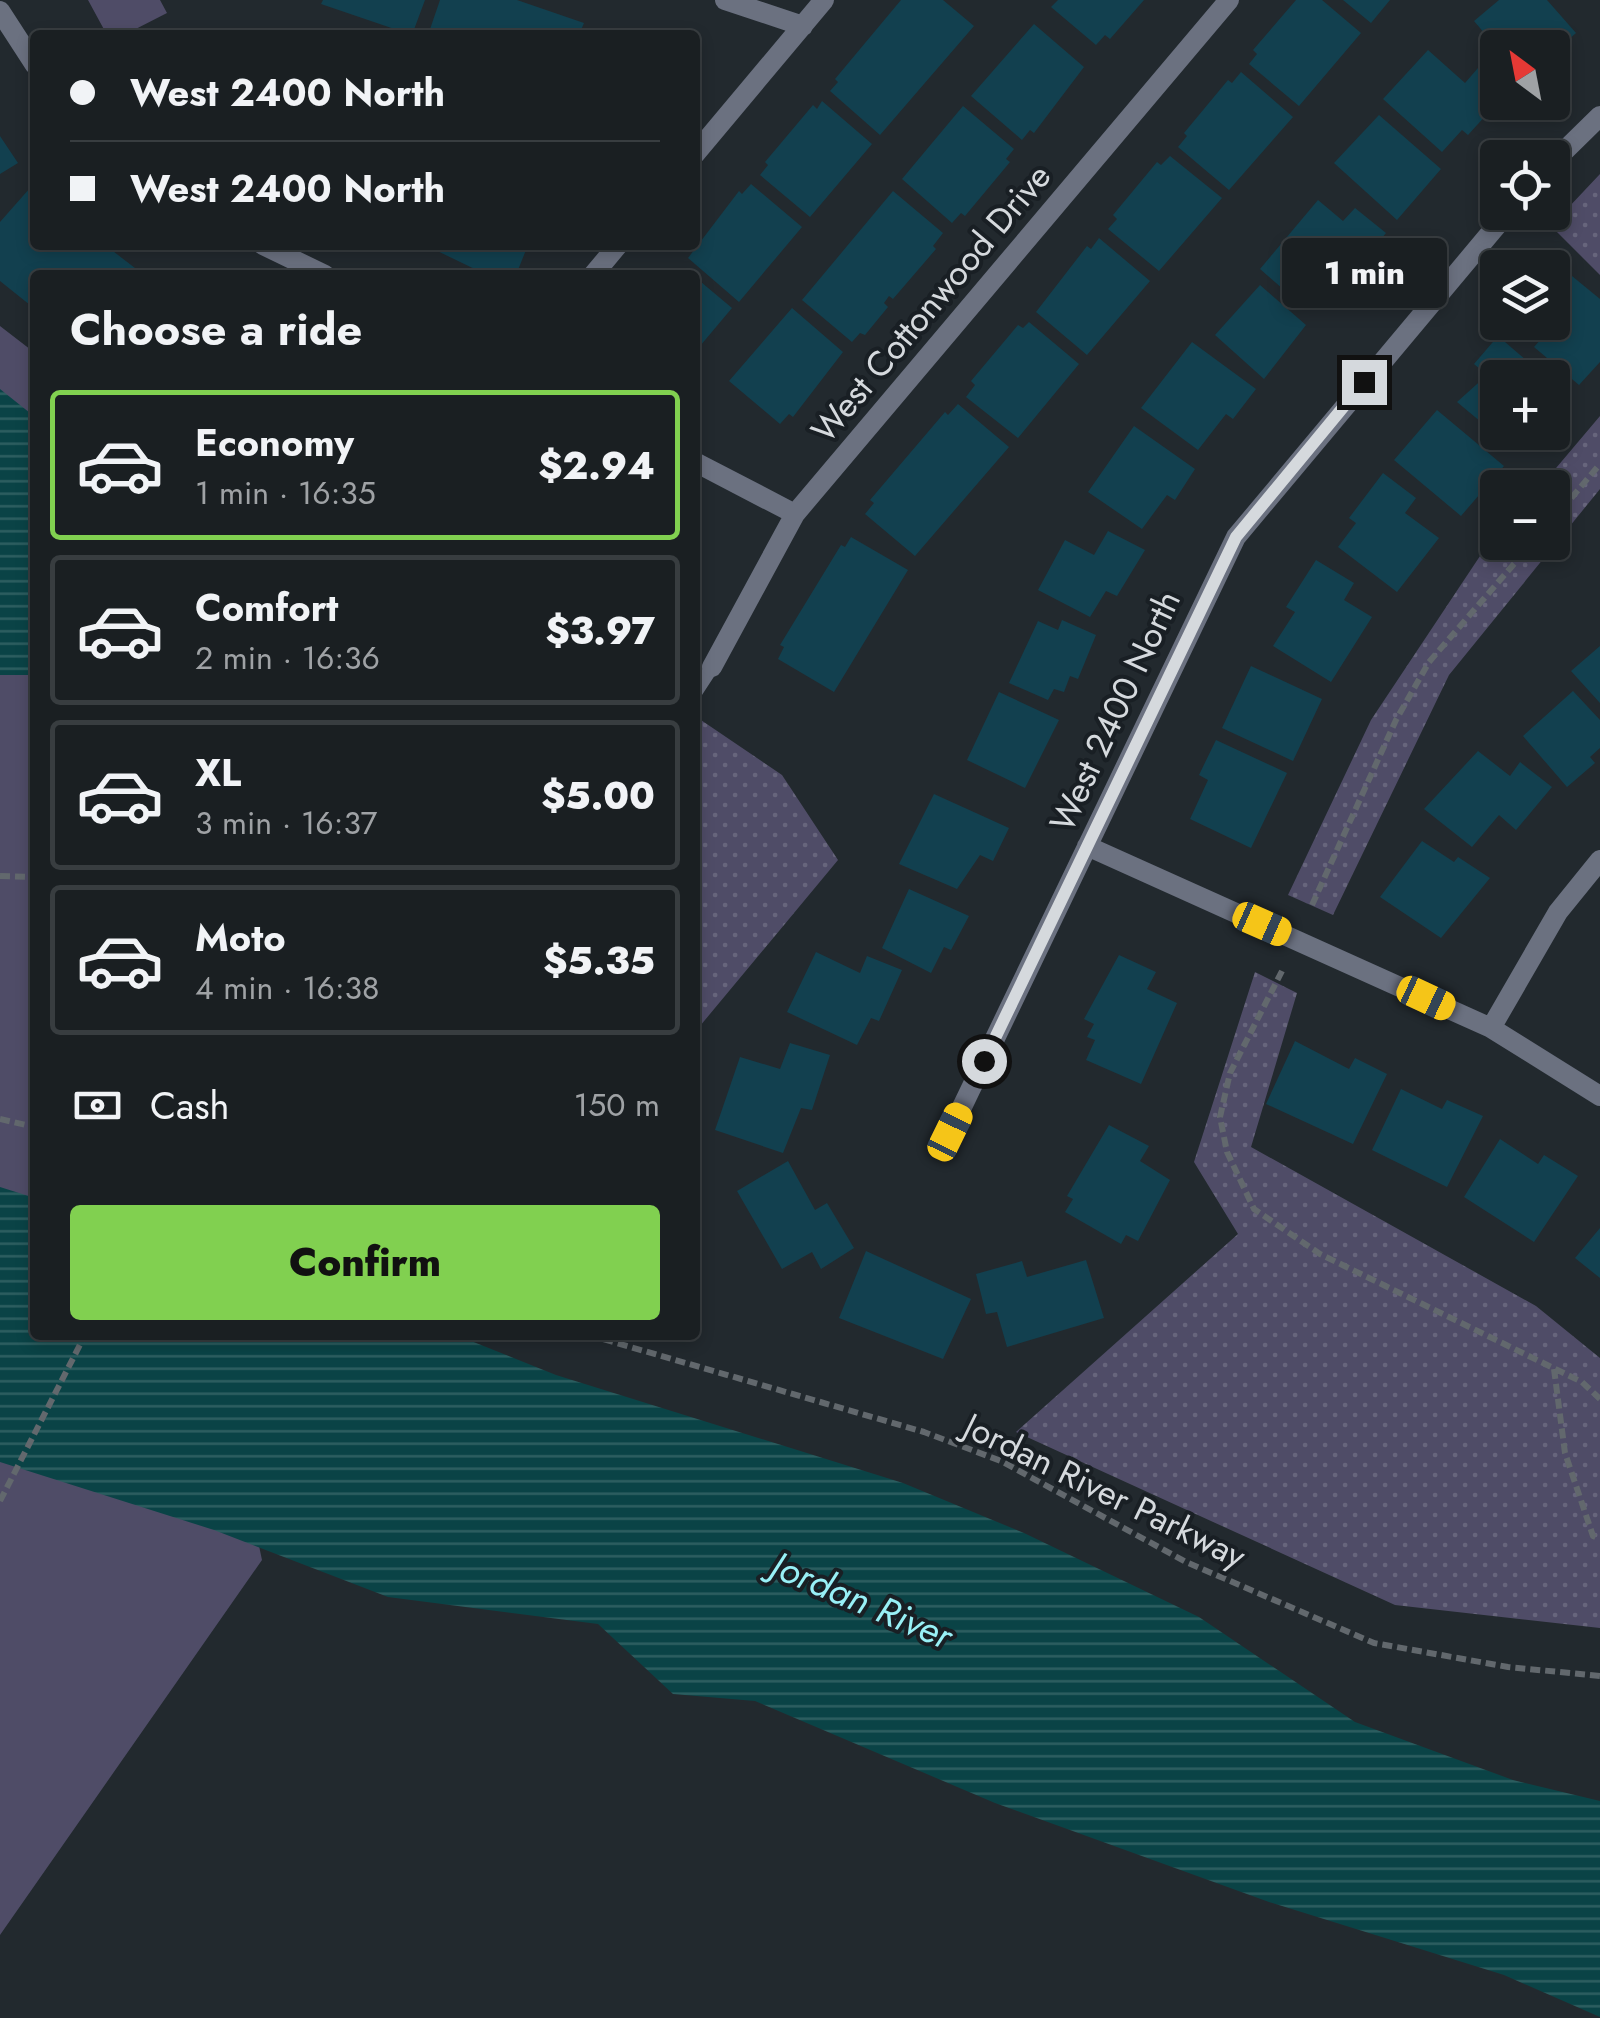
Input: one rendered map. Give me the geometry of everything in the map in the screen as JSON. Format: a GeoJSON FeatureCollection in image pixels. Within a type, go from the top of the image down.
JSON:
{"type":"FeatureCollection","features":[{"type":"Feature","properties":{"kind":"street"},"geometry":{"type":"LineString","coordinates":[[725,0],[803,26]]}},
{"type":"Feature","properties":{"kind":"street"},"geometry":{"type":"LineString","coordinates":[[700,148],[824,0]]}},
{"type":"Feature","properties":{"kind":"street","name":"West Cottonwood Drive"},"geometry":{"type":"LineString","coordinates":[[712,668],[795,514],[1229,0]]}},
{"type":"Feature","properties":{"kind":"street"},"geometry":{"type":"LineString","coordinates":[[0,11],[30,57]]}},
{"type":"Feature","properties":{"kind":"street"},"geometry":{"type":"LineString","coordinates":[[1570,145],[1600,116]]}},
{"type":"Feature","properties":{"kind":"street","name":"West 2400 North"},"geometry":{"type":"LineString","coordinates":[[950,1132],[1236,537],[1493,230]]}},
{"type":"Feature","properties":{"kind":"street"},"geometry":{"type":"LineString","coordinates":[[273,250],[315,270]]}},
{"type":"Feature","properties":{"kind":"street"},"geometry":{"type":"LineString","coordinates":[[597,270],[614,250]]}},
{"type":"Feature","properties":{"kind":"street"},"geometry":{"type":"LineString","coordinates":[[700,465],[795,514]]}},
{"type":"Feature","properties":{"kind":"street"},"geometry":{"type":"LineString","coordinates":[[1088,846],[1491,1028],[1600,1096]]}},
{"type":"Feature","properties":{"kind":"street"},"geometry":{"type":"LineString","coordinates":[[1491,1028],[1558,912],[1600,860]]}},
{"type":"Feature","properties":{"kind":"lane"},"geometry":{"type":"LineString","coordinates":[[700,686],[712,668]]}},
{"type":"Feature","properties":{"kind":"path"},"geometry":{"type":"LineString","coordinates":[[1570,499],[1600,464]]}},
{"type":"Feature","properties":{"kind":"path"},"geometry":{"type":"LineString","coordinates":[[1312,906],[1396,720],[1429,662],[1517,560]]}},
{"type":"Feature","properties":{"kind":"path"},"geometry":{"type":"LineString","coordinates":[[0,876],[30,877]]}},
{"type":"Feature","properties":{"kind":"path"},"geometry":{"type":"LineString","coordinates":[[1282,972],[1230,1073],[1220,1117],[1227,1152],[1254,1209],[1320,1254],[1582,1382],[1600,1400]]}},
{"type":"Feature","properties":{"kind":"path"},"geometry":{"type":"LineString","coordinates":[[0,1119],[30,1127]]}},
{"type":"Feature","properties":{"kind":"path"},"geometry":{"type":"LineString","coordinates":[[0,1501],[82,1340]]}},
{"type":"Feature","properties":{"kind":"path","name":"Jordan River Parkway"},"geometry":{"type":"LineString","coordinates":[[606,1340],[924,1432],[1001,1461],[1186,1562],[1374,1643],[1508,1668],[1600,1676]]}},
{"type":"Feature","properties":{"kind":"path"},"geometry":{"type":"LineString","coordinates":[[1554,1368],[1565,1453],[1593,1536],[1600,1539]]}},
{"type":"Feature","properties":{"kind":"shaded area"},"geometry":{"type":"Polygon","coordinates":[[[88,0],[160,0],[167,13],[134,30],[104,30],[88,0]]]}},
{"type":"Feature","properties":{"kind":"shaded area"},"geometry":{"type":"Polygon","coordinates":[[[1600,174],[1600,275],[1555,230],[1570,230],[1570,206],[1600,174]]]}},
{"type":"Feature","properties":{"kind":"shaded area"},"geometry":{"type":"Polygon","coordinates":[[[0,326],[30,349],[30,1340],[216,1340],[262,1560],[0,1935],[0,326]]]}},
{"type":"Feature","properties":{"kind":"shaded area"},"geometry":{"type":"Polygon","coordinates":[[[1600,416],[1600,489],[1570,526],[1570,470],[1554,470],[1600,416]]]}},
{"type":"Feature","properties":{"kind":"shaded area"},"geometry":{"type":"Polygon","coordinates":[[[1480,556],[1480,560],[1542,560],[1449,675],[1333,915],[1288,895],[1371,720],[1480,556]]]}},
{"type":"Feature","properties":{"kind":"shaded area"},"geometry":{"type":"Polygon","coordinates":[[[700,719],[782,775],[838,860],[700,1026],[700,719]]]}},
{"type":"Feature","properties":{"kind":"shaded area"},"geometry":{"type":"Polygon","coordinates":[[[1255,972],[1297,993],[1251,1147],[1536,1306],[1600,1358],[1600,1628],[1395,1605],[1016,1432],[1238,1234],[1194,1162],[1255,972]]]}},
{"type":"Feature","properties":{"kind":"water"},"geometry":{"type":"Polygon","coordinates":[[[0,389],[30,413],[30,675],[0,675],[0,389]]]}},
{"type":"Feature","properties":{"kind":"water","name":"Jordan River"},"geometry":{"type":"Polygon","coordinates":[[[0,1187],[30,1196],[30,1340],[468,1340],[556,1375],[903,1483],[1024,1533],[1199,1617],[1355,1722],[1513,1780],[1600,1801],[1600,2017],[1504,1975],[1269,1902],[995,1803],[755,1701],[673,1694],[598,1624],[388,1597],[214,1530],[0,1462],[0,1187]]]}},
{"type":"Feature","properties":{"kind":"building"},"geometry":{"type":"Polygon","coordinates":[[[323,0],[425,0],[414,30],[397,30],[321,4],[323,0]]]}},
{"type":"Feature","properties":{"kind":"building"},"geometry":{"type":"Polygon","coordinates":[[[440,0],[517,0],[584,23],[581,30],[430,30],[440,0]]]}},
{"type":"Feature","properties":{"kind":"building"},"geometry":{"type":"Polygon","coordinates":[[[901,0],[943,0],[974,26],[880,135],[830,91],[838,82],[835,79],[901,0]]]}},
{"type":"Feature","properties":{"kind":"building"},"geometry":{"type":"Polygon","coordinates":[[[1058,0],[1144,0],[1110,39],[1105,35],[1096,45],[1051,7],[1058,0]]]}},
{"type":"Feature","properties":{"kind":"building"},"geometry":{"type":"Polygon","coordinates":[[[1296,0],[1322,0],[1361,33],[1299,106],[1249,64],[1257,54],[1253,50],[1296,0]]]}},
{"type":"Feature","properties":{"kind":"building"},"geometry":{"type":"Polygon","coordinates":[[[1343,0],[1390,0],[1371,23],[1343,0]]]}},
{"type":"Feature","properties":{"kind":"building"},"geometry":{"type":"Polygon","coordinates":[[[1499,0],[1547,0],[1576,33],[1570,38],[1570,30],[1482,30],[1474,21],[1499,0]]]}},
{"type":"Feature","properties":{"kind":"building"},"geometry":{"type":"Polygon","coordinates":[[[1034,24],[1084,67],[1034,133],[1030,130],[1022,140],[971,96],[1034,24]]]}},
{"type":"Feature","properties":{"kind":"building"},"geometry":{"type":"Polygon","coordinates":[[[1428,50],[1465,83],[1480,70],[1482,120],[1468,135],[1462,130],[1442,152],[1383,99],[1428,50]]]}},
{"type":"Feature","properties":{"kind":"building"},"geometry":{"type":"Polygon","coordinates":[[[1241,72],[1293,117],[1229,190],[1178,147],[1187,136],[1184,133],[1228,80],[1232,83],[1241,72]]]}},
{"type":"Feature","properties":{"kind":"building"},"geometry":{"type":"Polygon","coordinates":[[[822,101],[872,144],[810,217],[760,175],[768,165],[765,162],[813,105],[817,109],[822,101]]]}},
{"type":"Feature","properties":{"kind":"building"},"geometry":{"type":"Polygon","coordinates":[[[963,106],[1014,149],[1006,159],[1010,162],[965,216],[961,213],[952,223],[902,179],[963,106]]]}},
{"type":"Feature","properties":{"kind":"building"},"geometry":{"type":"Polygon","coordinates":[[[1379,115],[1441,169],[1397,220],[1334,163],[1379,115]]]}},
{"type":"Feature","properties":{"kind":"building"},"geometry":{"type":"Polygon","coordinates":[[[0,136],[18,163],[0,174],[0,136]]]}},
{"type":"Feature","properties":{"kind":"building"},"geometry":{"type":"Polygon","coordinates":[[[1170,156],[1222,198],[1159,271],[1108,229],[1117,219],[1113,215],[1157,162],[1161,165],[1170,156]]]}},
{"type":"Feature","properties":{"kind":"building"},"geometry":{"type":"Polygon","coordinates":[[[751,184],[802,227],[739,302],[688,258],[694,250],[700,250],[700,242],[739,191],[742,194],[751,184]]]}},
{"type":"Feature","properties":{"kind":"building"},"geometry":{"type":"Polygon","coordinates":[[[30,188],[30,250],[112,250],[135,268],[30,270],[30,305],[0,281],[0,222],[30,188]]]}},
{"type":"Feature","properties":{"kind":"building"},"geometry":{"type":"Polygon","coordinates":[[[893,191],[943,233],[933,246],[936,249],[893,299],[889,296],[884,303],[888,307],[865,335],[860,333],[852,342],[802,300],[893,191]]]}},
{"type":"Feature","properties":{"kind":"building"},"geometry":{"type":"Polygon","coordinates":[[[1318,200],[1343,221],[1355,208],[1386,233],[1351,275],[1340,267],[1306,309],[1260,269],[1318,200]]]}},
{"type":"Feature","properties":{"kind":"building"},"geometry":{"type":"Polygon","coordinates":[[[1099,238],[1150,281],[1087,355],[1036,312],[1087,246],[1091,249],[1099,238]]]}},
{"type":"Feature","properties":{"kind":"building"},"geometry":{"type":"Polygon","coordinates":[[[435,250],[526,250],[518,270],[477,270],[435,250]]]}},
{"type":"Feature","properties":{"kind":"building"},"geometry":{"type":"Polygon","coordinates":[[[1570,274],[1600,299],[1600,362],[1579,385],[1570,377],[1570,360],[1549,360],[1534,347],[1540,340],[1570,340],[1570,274]]]}},
{"type":"Feature","properties":{"kind":"building"},"geometry":{"type":"Polygon","coordinates":[[[700,281],[732,308],[700,346],[700,281]]]}},
{"type":"Feature","properties":{"kind":"building"},"geometry":{"type":"Polygon","coordinates":[[[1260,285],[1306,325],[1264,379],[1215,335],[1260,285]]]}},
{"type":"Feature","properties":{"kind":"building"},"geometry":{"type":"Polygon","coordinates":[[[792,308],[843,352],[793,417],[789,414],[780,424],[729,381],[792,308]]]}},
{"type":"Feature","properties":{"kind":"building"},"geometry":{"type":"Polygon","coordinates":[[[1029,322],[1079,364],[1018,438],[966,397],[975,385],[971,381],[1018,325],[1023,328],[1029,322]]]}},
{"type":"Feature","properties":{"kind":"building"},"geometry":{"type":"Polygon","coordinates":[[[1495,340],[1503,340],[1526,360],[1480,360],[1480,369],[1474,364],[1495,340]]]}},
{"type":"Feature","properties":{"kind":"building"},"geometry":{"type":"Polygon","coordinates":[[[1192,342],[1256,389],[1233,419],[1226,414],[1198,450],[1141,408],[1192,342]]]}},
{"type":"Feature","properties":{"kind":"building"},"geometry":{"type":"Polygon","coordinates":[[[1480,381],[1480,421],[1457,402],[1480,381]]]}},
{"type":"Feature","properties":{"kind":"building"},"geometry":{"type":"Polygon","coordinates":[[[958,404],[1009,447],[915,556],[865,514],[874,503],[870,500],[945,412],[948,415],[958,404]]]}},
{"type":"Feature","properties":{"kind":"building"},"geometry":{"type":"Polygon","coordinates":[[[1437,410],[1480,450],[1504,466],[1501,470],[1480,470],[1480,494],[1461,516],[1394,460],[1437,410]]]}},
{"type":"Feature","properties":{"kind":"building"},"geometry":{"type":"Polygon","coordinates":[[[1134,426],[1195,469],[1175,500],[1167,495],[1142,529],[1088,492],[1134,426]]]}},
{"type":"Feature","properties":{"kind":"building"},"geometry":{"type":"Polygon","coordinates":[[[1383,473],[1416,498],[1405,513],[1439,538],[1397,592],[1338,547],[1356,523],[1349,518],[1383,473]]]}},
{"type":"Feature","properties":{"kind":"building"},"geometry":{"type":"Polygon","coordinates":[[[1108,531],[1145,550],[1117,596],[1106,591],[1090,617],[1038,590],[1065,540],[1094,555],[1108,531]]]}},
{"type":"Feature","properties":{"kind":"building"},"geometry":{"type":"Polygon","coordinates":[[[851,537],[908,570],[834,692],[778,659],[784,647],[780,645],[841,545],[845,547],[851,537]]]}},
{"type":"Feature","properties":{"kind":"building"},"geometry":{"type":"Polygon","coordinates":[[[1316,560],[1354,583],[1344,600],[1372,617],[1331,682],[1273,646],[1295,612],[1286,607],[1316,560]]]}},
{"type":"Feature","properties":{"kind":"building"},"geometry":{"type":"Polygon","coordinates":[[[1062,620],[1096,635],[1078,679],[1070,676],[1064,692],[1054,689],[1048,700],[1009,683],[1038,621],[1058,630],[1062,620]]]}},
{"type":"Feature","properties":{"kind":"building"},"geometry":{"type":"Polygon","coordinates":[[[1600,646],[1600,703],[1571,671],[1600,646]]]}},
{"type":"Feature","properties":{"kind":"building"},"geometry":{"type":"Polygon","coordinates":[[[1251,666],[1322,699],[1293,761],[1222,728],[1251,666]]]}},
{"type":"Feature","properties":{"kind":"building"},"geometry":{"type":"Polygon","coordinates":[[[1573,691],[1600,720],[1600,748],[1590,757],[1595,763],[1567,787],[1523,736],[1573,691]]]}},
{"type":"Feature","properties":{"kind":"building"},"geometry":{"type":"Polygon","coordinates":[[[999,692],[1059,720],[1025,788],[967,760],[999,692]]]}},
{"type":"Feature","properties":{"kind":"building"},"geometry":{"type":"Polygon","coordinates":[[[1216,740],[1287,773],[1251,848],[1190,819],[1208,780],[1199,775],[1216,740]]]}},
{"type":"Feature","properties":{"kind":"building"},"geometry":{"type":"Polygon","coordinates":[[[1478,751],[1510,776],[1520,762],[1552,787],[1516,830],[1499,815],[1472,847],[1424,809],[1478,751]]]}},
{"type":"Feature","properties":{"kind":"building"},"geometry":{"type":"Polygon","coordinates":[[[934,794],[1009,828],[993,861],[980,855],[957,889],[899,864],[934,794]]]}},
{"type":"Feature","properties":{"kind":"building"},"geometry":{"type":"Polygon","coordinates":[[[1422,841],[1454,862],[1458,857],[1490,878],[1441,938],[1380,897],[1422,841]]]}},
{"type":"Feature","properties":{"kind":"building"},"geometry":{"type":"Polygon","coordinates":[[[909,889],[969,916],[951,950],[944,947],[931,973],[882,948],[909,889]]]}},
{"type":"Feature","properties":{"kind":"building"},"geometry":{"type":"Polygon","coordinates":[[[816,952],[860,973],[867,956],[902,970],[879,1021],[871,1018],[857,1045],[787,1012],[816,952]]]}},
{"type":"Feature","properties":{"kind":"building"},"geometry":{"type":"Polygon","coordinates":[[[1119,955],[1156,972],[1147,989],[1177,1003],[1141,1084],[1086,1060],[1095,1040],[1087,1037],[1094,1024],[1084,1019],[1119,955]]]}},
{"type":"Feature","properties":{"kind":"building"},"geometry":{"type":"Polygon","coordinates":[[[1295,1041],[1349,1069],[1355,1058],[1387,1074],[1353,1144],[1266,1104],[1295,1041]]]}},
{"type":"Feature","properties":{"kind":"building"},"geometry":{"type":"Polygon","coordinates":[[[790,1043],[830,1055],[812,1110],[801,1108],[783,1153],[715,1130],[740,1057],[780,1069],[790,1043]]]}},
{"type":"Feature","properties":{"kind":"building"},"geometry":{"type":"Polygon","coordinates":[[[1401,1089],[1442,1109],[1447,1100],[1483,1116],[1447,1187],[1372,1150],[1401,1089]]]}},
{"type":"Feature","properties":{"kind":"building"},"geometry":{"type":"Polygon","coordinates":[[[1109,1125],[1149,1146],[1140,1161],[1170,1180],[1138,1241],[1126,1235],[1121,1244],[1065,1212],[1073,1199],[1067,1196],[1109,1125]]]}},
{"type":"Feature","properties":{"kind":"building"},"geometry":{"type":"Polygon","coordinates":[[[1500,1139],[1538,1164],[1544,1155],[1578,1176],[1534,1242],[1464,1197],[1500,1139]]]}},
{"type":"Feature","properties":{"kind":"building"},"geometry":{"type":"Polygon","coordinates":[[[788,1161],[815,1210],[827,1203],[854,1248],[821,1269],[812,1252],[782,1269],[737,1191],[788,1161]]]}},
{"type":"Feature","properties":{"kind":"building"},"geometry":{"type":"Polygon","coordinates":[[[1600,1228],[1600,1278],[1575,1258],[1600,1228]]]}},
{"type":"Feature","properties":{"kind":"building"},"geometry":{"type":"Polygon","coordinates":[[[866,1251],[971,1299],[943,1359],[839,1318],[866,1251]]]}},
{"type":"Feature","properties":{"kind":"building"},"geometry":{"type":"Polygon","coordinates":[[[1086,1260],[1104,1318],[1007,1347],[997,1312],[986,1314],[976,1274],[1022,1261],[1027,1277],[1086,1260]]]}},
{"type":"Feature","properties":{"kind":"route"},"geometry":{"type":"LineString","coordinates":[[984,1061],[1207,589],[1236,537],[1364,382]]}}]}
